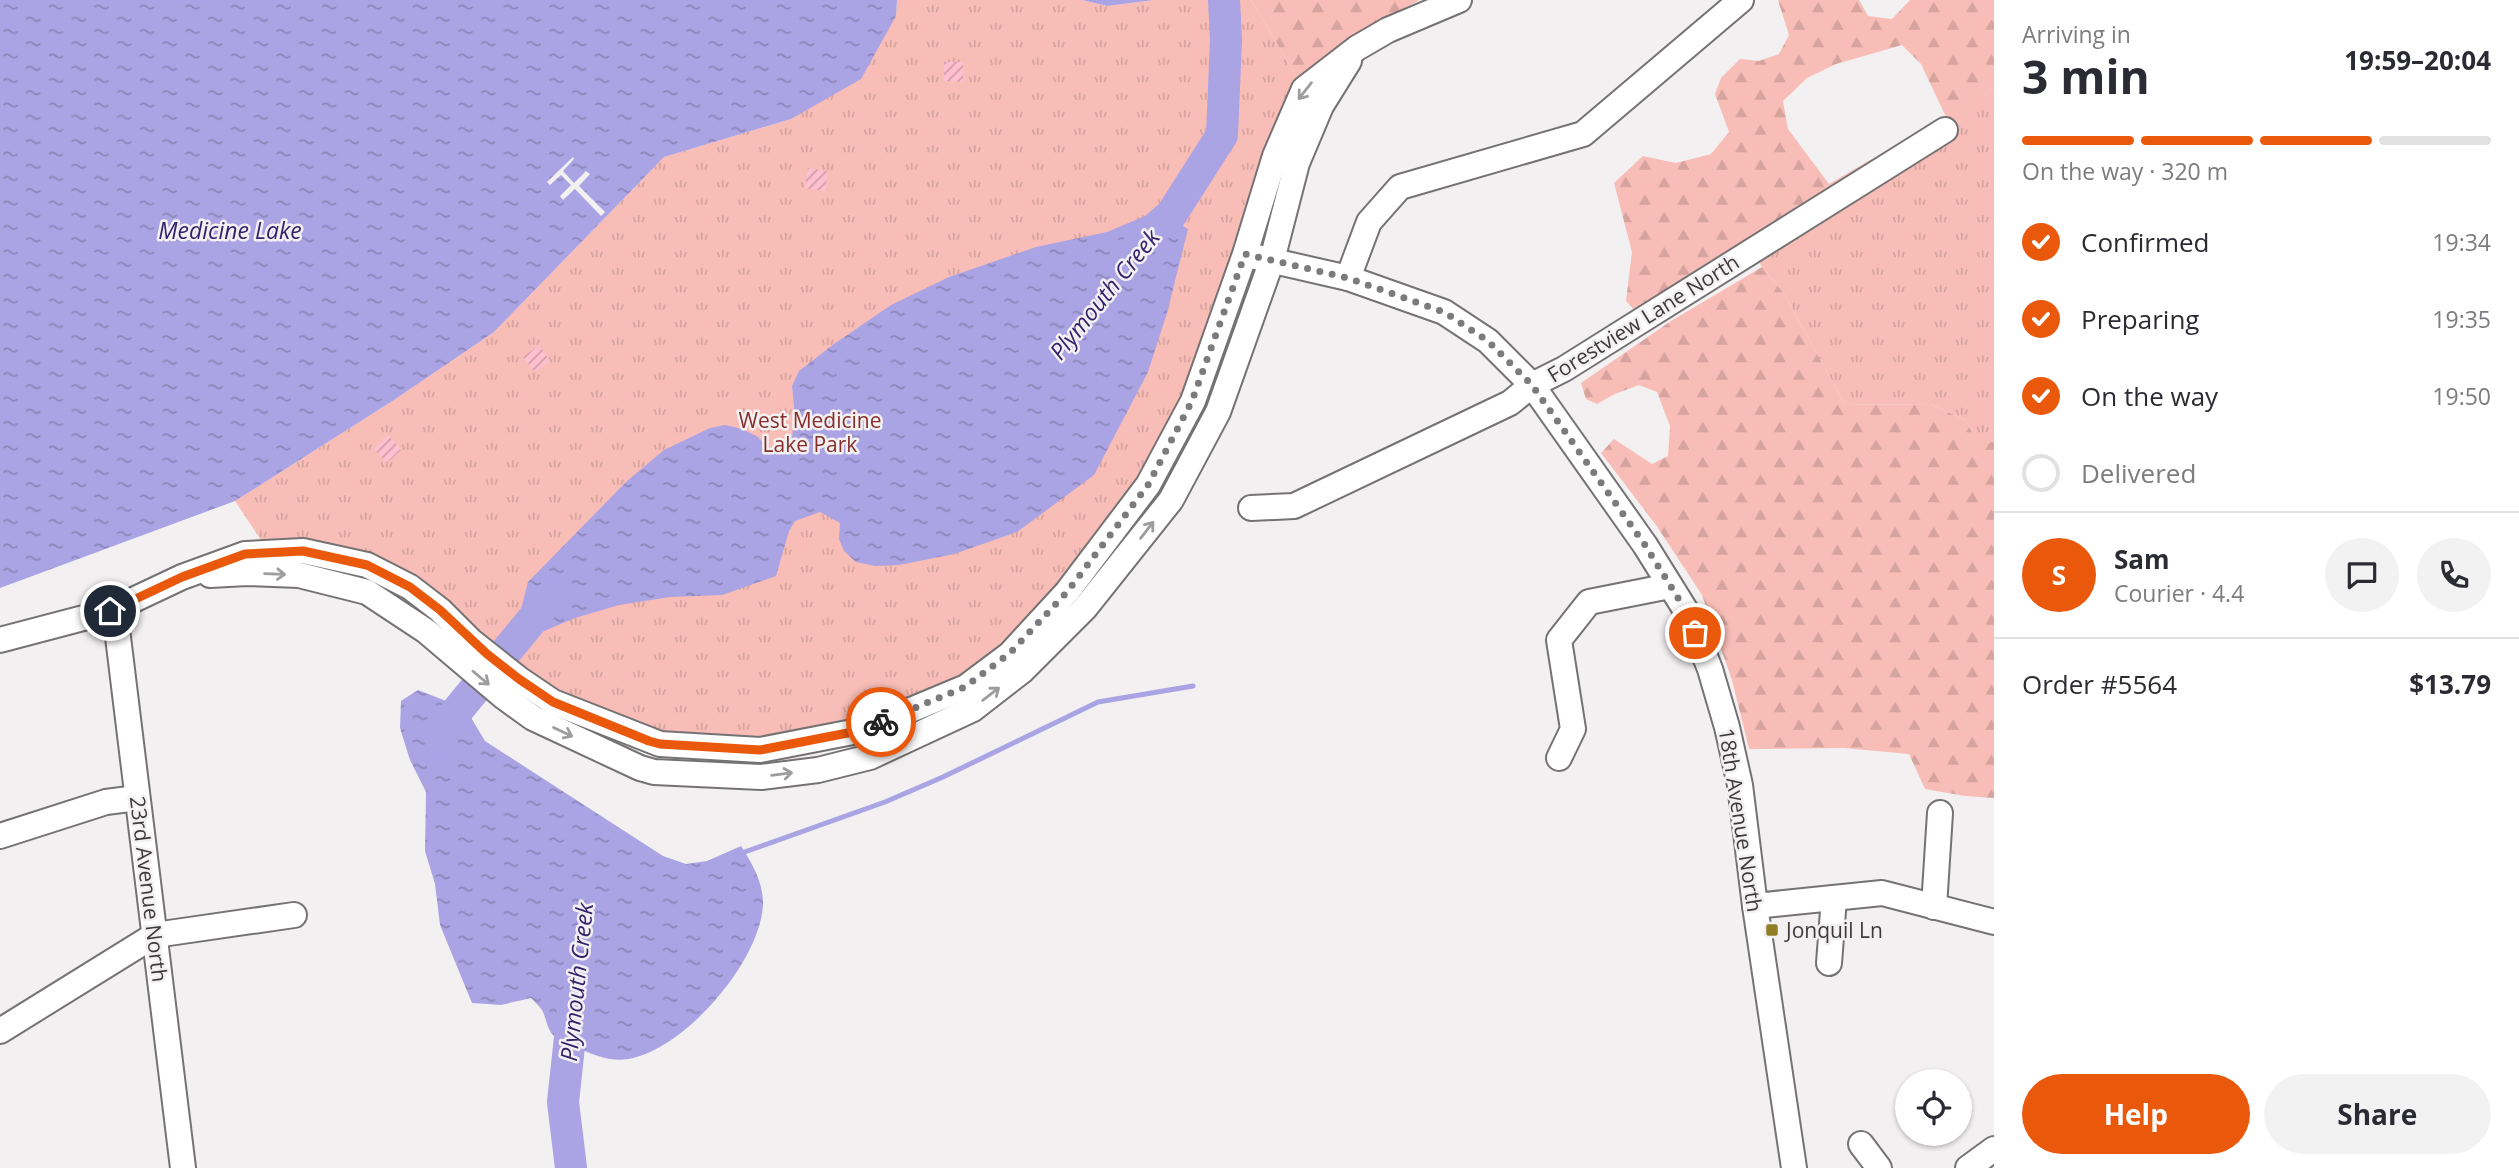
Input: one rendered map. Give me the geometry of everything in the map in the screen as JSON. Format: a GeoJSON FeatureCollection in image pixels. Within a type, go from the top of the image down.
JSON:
{"type":"FeatureCollection","features":[{"type":"Feature","properties":{"kind":"street"},"geometry":{"type":"LineString","coordinates":[[511,688],[660,744],[760,750],[863,730],[965,687],[1010,653],[1067,592],[1148,485],[1192,401],[1245,254],[1275,156],[1304,89],[1357,48],[1388,30],[1459,0]]}},
{"type":"Feature","properties":{"kind":"street"},"geometry":{"type":"LineString","coordinates":[[1348,278],[1369,222],[1400,187],[1583,134],[1741,0]]}},
{"type":"Feature","properties":{"kind":"street"},"geometry":{"type":"LineString","coordinates":[[0,640],[110,611],[182,577],[245,554],[303,551],[367,565],[410,587],[440,610],[465,650],[511,688],[533,718],[640,768],[654,772],[761,777],[818,770],[870,757],[973,709],[1022,671],[1085,608],[1171,500],[1218,412],[1272,260],[1297,163],[1325,99],[1357,48]]}},
{"type":"Feature","properties":{"kind":"street","name":"Forestview Lane North"},"geometry":{"type":"LineString","coordinates":[[1251,508],[1294,506],[1510,403],[1532,385],[1564,369],[1945,130]]}},
{"type":"Feature","properties":{"kind":"street","name":"18th Avenue North"},"geometry":{"type":"LineString","coordinates":[[1245,254],[1348,278],[1444,312],[1488,341],[1532,385],[1645,545],[1688,614],[1710,669],[1740,785],[1794,1168]]}},
{"type":"Feature","properties":{"kind":"street"},"geometry":{"type":"LineString","coordinates":[[1559,758],[1573,729],[1559,640],[1589,602],[1670,586]]}},
{"type":"Feature","properties":{"kind":"street","name":"23rd Avenue North"},"geometry":{"type":"LineString","coordinates":[[110,611],[118,637],[183,1168]]}},
{"type":"Feature","properties":{"kind":"street"},"geometry":{"type":"LineString","coordinates":[[0,836],[106,802],[137,798]]}},
{"type":"Feature","properties":{"kind":"street"},"geometry":{"type":"LineString","coordinates":[[1934,906],[1940,813]]}},
{"type":"Feature","properties":{"kind":"street"},"geometry":{"type":"LineString","coordinates":[[1755,906],[1882,893],[1994,922]]}},
{"type":"Feature","properties":{"kind":"street"},"geometry":{"type":"LineString","coordinates":[[1829,962],[1834,898]]}},
{"type":"Feature","properties":{"kind":"street"},"geometry":{"type":"LineString","coordinates":[[0,1031],[155,935],[294,915]]}},
{"type":"Feature","properties":{"kind":"street"},"geometry":{"type":"LineString","coordinates":[[1861,1144],[1879,1168]]}},
{"type":"Feature","properties":{"kind":"street"},"geometry":{"type":"LineString","coordinates":[[1968,1168],[1994,1149]]}},
{"type":"Feature","properties":{"kind":"green space","name":"West Medicine Lake Park"},"geometry":{"type":"Polygon","coordinates":[[[897,0],[1082,0],[1107,6],[1154,0],[1251,0],[1304,89],[1148,485],[966,687],[760,750],[660,744],[553,702],[410,587],[269,552],[235,501],[394,400],[494,332],[664,157],[791,119],[896,16],[897,0]]]}},
{"type":"Feature","properties":{"kind":"green space"},"geometry":{"type":"Polygon","coordinates":[[[1251,0],[1420,0],[1348,38],[1315,64],[1304,89],[1251,0]]]}},
{"type":"Feature","properties":{"kind":"green space"},"geometry":{"type":"Polygon","coordinates":[[[1778,0],[1859,0],[1868,16],[1892,19],[1910,0],[1994,0],[1994,88],[1946,117],[1921,64],[1902,45],[1836,64],[1807,78],[1783,101],[1788,129],[1829,184],[1820,198],[1638,314],[1626,301],[1632,252],[1614,183],[1643,156],[1676,163],[1711,154],[1729,132],[1715,94],[1721,78],[1740,59],[1759,61],[1779,54],[1789,35],[1778,0]]]}},
{"type":"Feature","properties":{"kind":"green space"},"geometry":{"type":"Polygon","coordinates":[[[1994,88],[1994,441],[1988,443],[1975,440],[1966,420],[1930,404],[1845,405],[1783,292],[1762,267],[1748,244],[1820,198],[1829,184],[1994,88]]]}},
{"type":"Feature","properties":{"kind":"green space"},"geometry":{"type":"Polygon","coordinates":[[[1762,267],[1783,292],[1845,405],[1930,404],[1966,420],[1988,443],[1994,441],[1994,798],[1925,789],[1909,754],[1844,748],[1749,749],[1732,680],[1702,595],[1656,525],[1601,453],[1614,439],[1652,464],[1668,456],[1670,426],[1657,392],[1639,385],[1597,404],[1586,399],[1581,383],[1671,321],[1762,267]]]}},
{"type":"Feature","properties":{"kind":"water","name":"Medicine Lake"},"geometry":{"type":"Polygon","coordinates":[[[0,0],[897,0],[896,16],[861,79],[791,119],[664,157],[494,332],[394,400],[235,501],[0,588],[0,0]]]}},
{"type":"Feature","properties":{"kind":"water"},"geometry":{"type":"Polygon","coordinates":[[[1082,0],[1154,0],[1107,6],[1082,0]]]}},
{"type":"Feature","properties":{"kind":"water"},"geometry":{"type":"Polygon","coordinates":[[[1157,211],[1188,229],[1167,313],[1148,372],[1094,475],[1017,532],[954,554],[899,565],[875,566],[856,562],[844,551],[839,539],[840,523],[820,512],[795,521],[789,531],[776,576],[722,595],[670,597],[619,605],[575,618],[537,634],[518,621],[528,582],[627,481],[664,450],[710,428],[725,425],[758,437],[772,453],[791,444],[795,416],[792,386],[799,371],[891,305],[949,277],[1036,247],[1107,232],[1157,211]]]}},
{"type":"Feature","properties":{"kind":"water"},"geometry":{"type":"Polygon","coordinates":[[[418,690],[446,701],[470,716],[485,741],[663,856],[686,864],[707,861],[741,846],[762,889],[763,905],[759,928],[749,952],[734,976],[695,1021],[672,1039],[650,1052],[628,1059],[608,1059],[555,1037],[549,1030],[542,1010],[531,998],[501,1005],[472,1003],[440,925],[435,884],[425,851],[426,792],[410,760],[400,728],[401,701],[418,690]]]}},
{"type":"Feature","properties":{"kind":"pier"},"geometry":{"type":"Polygon","coordinates":[[[573,157],[563,171],[574,183],[586,171],[590,174],[579,186],[605,212],[601,216],[575,189],[563,200],[560,196],[571,185],[561,175],[550,185],[547,182],[573,157]]]}},
{"type":"Feature","properties":{"kind":"building"},"geometry":{"type":"Polygon","coordinates":[[[944,62],[963,62],[963,82],[944,81],[944,62]]]}},
{"type":"Feature","properties":{"kind":"building"},"geometry":{"type":"Polygon","coordinates":[[[808,168],[828,171],[825,191],[805,188],[808,168]]]}},
{"type":"Feature","properties":{"kind":"building"},"geometry":{"type":"Polygon","coordinates":[[[539,345],[550,361],[535,372],[523,357],[539,345]]]}},
{"type":"Feature","properties":{"kind":"building"},"geometry":{"type":"Polygon","coordinates":[[[388,435],[401,450],[387,463],[374,449],[388,435]]]}},
{"type":"Feature","properties":{"kind":"waterway","name":"Plymouth Creek"},"geometry":{"type":"LineString","coordinates":[[1138,246],[1171,215],[1222,135],[1226,40],[1224,0]]}},
{"type":"Feature","properties":{"kind":"waterway","name":"Plymouth Creek"},"geometry":{"type":"LineString","coordinates":[[442,743],[438,734],[555,592]]}},
{"type":"Feature","properties":{"kind":"waterway"},"geometry":{"type":"LineString","coordinates":[[739,854],[885,802],[1098,702],[1193,686]]}},
{"type":"Feature","properties":{"kind":"waterway","name":"Plymouth Creek"},"geometry":{"type":"LineString","coordinates":[[571,1168],[563,1102],[574,1000]]}},
{"type":"Feature","properties":{"kind":"way so far"},"geometry":{"type":"LineString","coordinates":[[881,722],[965,687],[1010,653],[1067,592],[1148,485],[1192,401],[1245,254],[1348,278],[1444,312],[1488,341],[1532,385],[1626,517],[1688,614],[1695,633]]}},
{"type":"Feature","properties":{"kind":"place","name":"Jonquil Ln"},"geometry":{"type":"Point","coordinates":[1772,930]}},
{"type":"Feature","properties":{"kind":"route"},"geometry":{"type":"LineString","coordinates":[[110,611],[182,577],[245,554],[303,551],[367,565],[410,587],[440,610],[487,654],[553,702],[649,741],[660,744],[760,750],[863,730],[881,722]]}}]}
